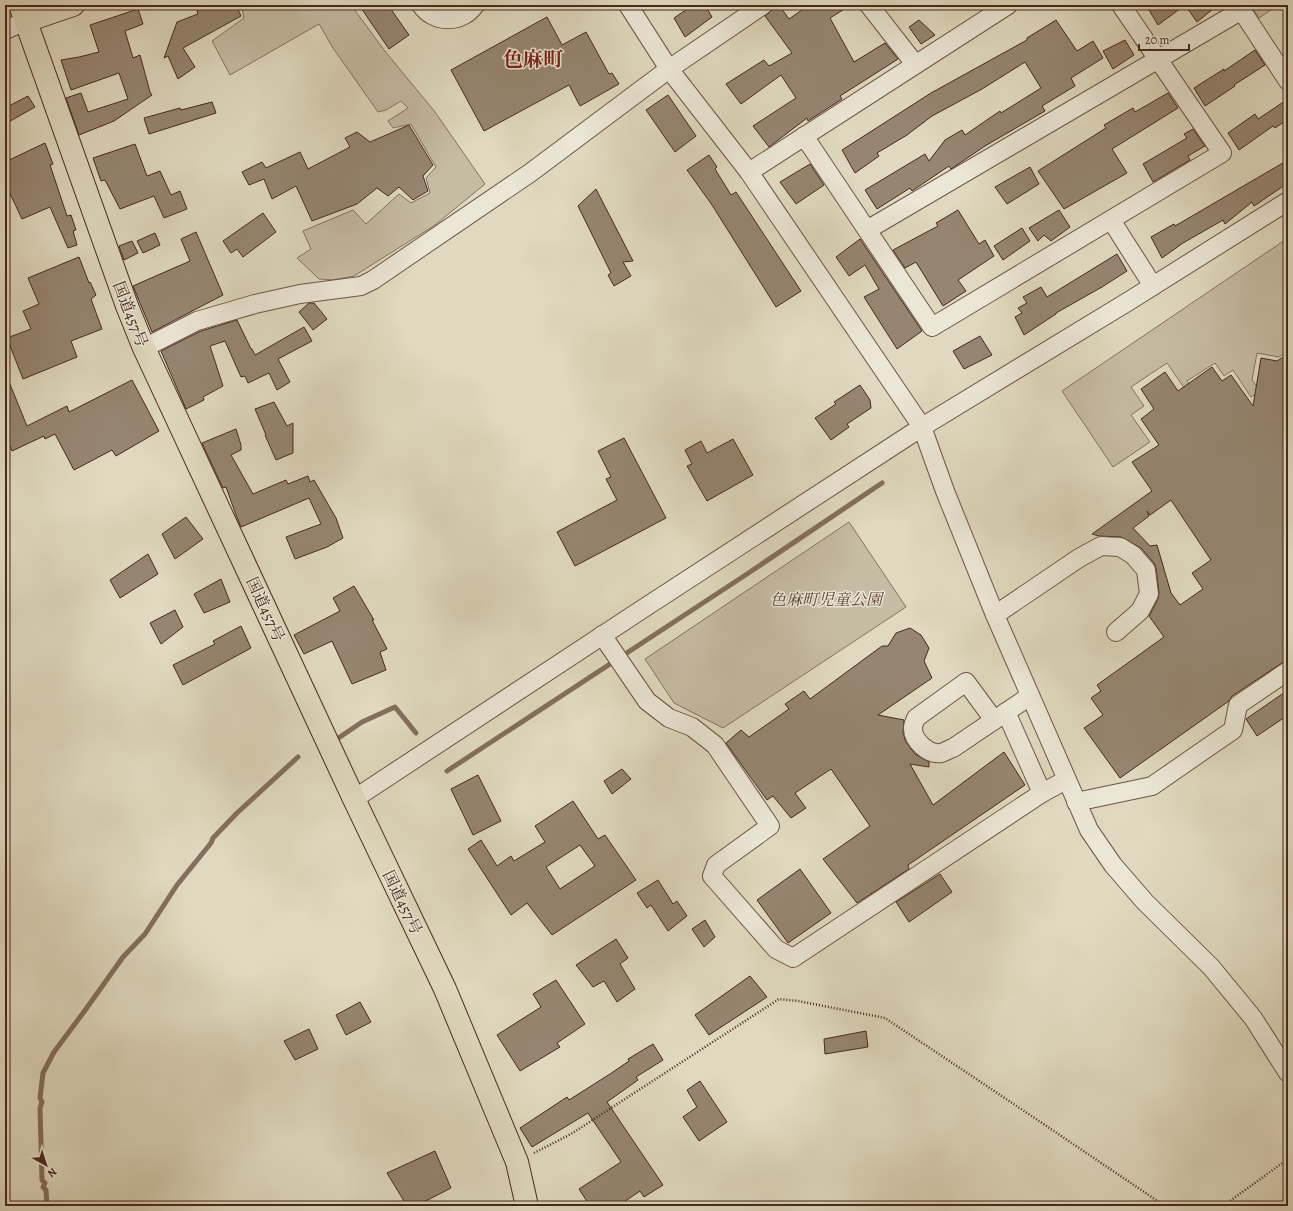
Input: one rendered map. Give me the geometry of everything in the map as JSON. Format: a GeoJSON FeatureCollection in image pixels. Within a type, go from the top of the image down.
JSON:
{"type":"FeatureCollection","features":[{"type":"Feature","properties":{"kind":"main road"},"geometry":{"type":"LineString","coordinates":[[23,13],[73,5]]}},
{"type":"Feature","properties":{"kind":"main road","name":"国道457号"},"geometry":{"type":"LineString","coordinates":[[23,13],[127,306],[144,348],[354,799],[445,990],[517,1162],[527,1206]]}},
{"type":"Feature","properties":{"kind":"street"},"geometry":{"type":"LineString","coordinates":[[421,5],[430,14],[440,19],[452,20],[463,16],[472,10],[475,5]]}},
{"type":"Feature","properties":{"kind":"street"},"geometry":{"type":"LineString","coordinates":[[628,5],[669,69],[750,172],[922,427],[945,491],[995,615],[1088,830],[1113,865],[1145,902],[1216,973],[1253,1018],[1288,1073]]}},
{"type":"Feature","properties":{"kind":"street"},"geometry":{"type":"LineString","coordinates":[[144,348],[197,321],[255,304],[300,294],[361,286],[373,280],[530,173],[669,69],[762,5]]}},
{"type":"Feature","properties":{"kind":"street"},"geometry":{"type":"LineString","coordinates":[[869,5],[915,64]]}},
{"type":"Feature","properties":{"kind":"street"},"geometry":{"type":"LineString","coordinates":[[750,172],[1008,5]]}},
{"type":"Feature","properties":{"kind":"street"},"geometry":{"type":"LineString","coordinates":[[804,136],[932,327],[1222,153],[1159,58],[1121,5]]}},
{"type":"Feature","properties":{"kind":"street"},"geometry":{"type":"LineString","coordinates":[[867,230],[1159,58],[1240,7],[1288,81]]}},
{"type":"Feature","properties":{"kind":"street"},"geometry":{"type":"LineString","coordinates":[[5,30],[23,13]]}},
{"type":"Feature","properties":{"kind":"street"},"geometry":{"type":"LineString","coordinates":[[354,799],[602,635],[922,427],[1286,207]]}},
{"type":"Feature","properties":{"kind":"street"},"geometry":{"type":"LineString","coordinates":[[1111,220],[1153,286]]}},
{"type":"Feature","properties":{"kind":"street"},"geometry":{"type":"LineString","coordinates":[[995,615],[1079,558],[1101,546],[1120,547],[1133,555],[1146,570],[1149,594],[1140,611],[1116,632]]}},
{"type":"Feature","properties":{"kind":"street"},"geometry":{"type":"LineString","coordinates":[[602,635],[647,701],[669,718],[692,727],[715,744],[770,826],[716,865],[712,876],[776,949],[793,958],[1042,793],[1066,780]]}},
{"type":"Feature","properties":{"kind":"street"},"geometry":{"type":"LineString","coordinates":[[1076,802],[1152,786],[1234,730],[1238,705],[1288,671]]}},
{"type":"Feature","properties":{"kind":"street"},"geometry":{"type":"LineString","coordinates":[[1030,696],[1000,716],[1042,793]]}},
{"type":"Feature","properties":{"kind":"path"},"geometry":{"type":"LineString","coordinates":[[517,1162],[571,1134],[779,1000],[798,1001],[885,1018],[1165,1206]]}},
{"type":"Feature","properties":{"kind":"path"},"geometry":{"type":"LineString","coordinates":[[1223,1206],[1288,1159]]}},
{"type":"Feature","properties":{"kind":"green space"},"geometry":{"type":"Polygon","coordinates":[[[241,5],[351,5],[384,50],[435,112],[485,184],[435,225],[354,276],[333,280],[319,279],[297,258],[311,249],[303,231],[353,210],[366,224],[399,194],[411,203],[430,193],[426,178],[436,167],[411,124],[393,128],[388,121],[408,108],[401,101],[386,110],[378,112],[333,48],[319,24],[230,75],[212,41],[244,18],[241,5]]]}},
{"type":"Feature","properties":{"kind":"green space"},"geometry":{"type":"Polygon","coordinates":[[[1250,5],[1278,5],[1259,18],[1250,5]]]}},
{"type":"Feature","properties":{"kind":"green space"},"geometry":{"type":"Polygon","coordinates":[[[1285,240],[1288,244],[1288,351],[1279,357],[1257,353],[1252,380],[1260,391],[1251,397],[1233,370],[1224,376],[1215,363],[1187,381],[1192,388],[1187,392],[1167,363],[1131,387],[1144,406],[1131,415],[1150,442],[1113,467],[1062,391],[1285,240]]]}},
{"type":"Feature","properties":{"kind":"green space","name":"色麻町児童公園"},"geometry":{"type":"Polygon","coordinates":[[[849,522],[906,607],[723,728],[674,703],[645,659],[849,522]]]}},
{"type":"Feature","properties":{"kind":"building"},"geometry":{"type":"Polygon","coordinates":[[[195,5],[236,5],[241,16],[183,48],[195,67],[178,79],[168,56],[164,58],[177,22],[198,14],[195,5]]]}},
{"type":"Feature","properties":{"kind":"building"},"geometry":{"type":"Polygon","coordinates":[[[359,5],[388,5],[409,35],[389,49],[359,5]]]}},
{"type":"Feature","properties":{"kind":"building"},"geometry":{"type":"Polygon","coordinates":[[[693,5],[705,5],[712,17],[685,37],[674,18],[693,5]]]}},
{"type":"Feature","properties":{"kind":"building"},"geometry":{"type":"Polygon","coordinates":[[[776,5],[779,5],[789,19],[809,5],[851,5],[830,18],[854,62],[885,43],[898,59],[840,96],[842,99],[808,121],[807,118],[769,147],[753,126],[796,98],[781,75],[741,104],[726,84],[764,60],[769,66],[792,53],[765,16],[776,5]]]}},
{"type":"Feature","properties":{"kind":"building"},"geometry":{"type":"Polygon","coordinates":[[[1146,5],[1185,5],[1158,25],[1146,5]]]}},
{"type":"Feature","properties":{"kind":"building"},"geometry":{"type":"Polygon","coordinates":[[[1185,5],[1218,5],[1197,22],[1185,5]]]}},
{"type":"Feature","properties":{"kind":"building"},"geometry":{"type":"Polygon","coordinates":[[[138,9],[143,24],[125,31],[133,58],[140,55],[152,95],[114,121],[79,135],[66,98],[81,93],[88,112],[128,99],[119,73],[71,90],[61,60],[99,52],[90,25],[138,9]]]}},
{"type":"Feature","properties":{"kind":"building"},"geometry":{"type":"Polygon","coordinates":[[[547,17],[562,45],[586,32],[609,74],[612,73],[619,84],[580,106],[569,85],[484,131],[451,70],[547,17]]]}},
{"type":"Feature","properties":{"kind":"building"},"geometry":{"type":"Polygon","coordinates":[[[919,20],[935,35],[921,44],[909,27],[919,20]]]}},
{"type":"Feature","properties":{"kind":"building"},"geometry":{"type":"Polygon","coordinates":[[[1056,20],[1077,51],[1093,41],[1103,58],[1071,78],[1075,86],[1042,106],[1045,111],[985,146],[951,169],[949,166],[912,191],[910,188],[877,209],[865,190],[925,154],[929,161],[945,140],[962,130],[965,135],[1000,111],[1001,113],[1041,88],[1025,62],[982,89],[932,116],[907,135],[877,153],[879,156],[855,173],[842,150],[931,93],[1027,40],[1027,38],[1056,20]]]}},
{"type":"Feature","properties":{"kind":"building"},"geometry":{"type":"Polygon","coordinates":[[[1125,40],[1134,55],[1113,69],[1103,51],[1125,40]]]}},
{"type":"Feature","properties":{"kind":"building"},"geometry":{"type":"Polygon","coordinates":[[[1255,50],[1265,65],[1205,106],[1194,88],[1224,69],[1224,71],[1255,50]]]}},
{"type":"Feature","properties":{"kind":"building"},"geometry":{"type":"Polygon","coordinates":[[[1168,93],[1178,108],[1112,149],[1127,173],[1064,209],[1038,171],[1106,128],[1104,125],[1133,108],[1135,112],[1168,93]]]}},
{"type":"Feature","properties":{"kind":"building"},"geometry":{"type":"Polygon","coordinates":[[[668,95],[696,136],[675,152],[646,110],[668,95]]]}},
{"type":"Feature","properties":{"kind":"building"},"geometry":{"type":"Polygon","coordinates":[[[28,96],[35,107],[5,124],[5,108],[28,96]]]}},
{"type":"Feature","properties":{"kind":"building"},"geometry":{"type":"Polygon","coordinates":[[[1288,99],[1288,119],[1275,128],[1273,126],[1239,150],[1228,133],[1255,114],[1258,119],[1288,99]]]}},
{"type":"Feature","properties":{"kind":"building"},"geometry":{"type":"Polygon","coordinates":[[[212,102],[216,113],[149,134],[144,118],[180,108],[181,110],[212,102]]]}},
{"type":"Feature","properties":{"kind":"building"},"geometry":{"type":"Polygon","coordinates":[[[409,125],[433,165],[423,176],[428,191],[413,200],[399,187],[388,196],[377,188],[357,204],[312,221],[296,186],[272,199],[264,179],[249,185],[242,172],[262,162],[266,168],[300,152],[308,169],[350,147],[345,138],[357,132],[370,142],[409,125]]]}},
{"type":"Feature","properties":{"kind":"building"},"geometry":{"type":"Polygon","coordinates":[[[1193,129],[1205,146],[1188,156],[1190,160],[1153,182],[1143,164],[1187,138],[1184,134],[1193,129]]]}},
{"type":"Feature","properties":{"kind":"building"},"geometry":{"type":"Polygon","coordinates":[[[45,143],[53,164],[50,165],[67,216],[71,215],[76,230],[73,231],[77,245],[68,248],[50,207],[22,219],[5,183],[5,162],[45,143]]]}},
{"type":"Feature","properties":{"kind":"building"},"geometry":{"type":"Polygon","coordinates":[[[135,144],[147,176],[160,171],[171,195],[180,191],[187,209],[164,218],[154,196],[120,209],[105,180],[101,181],[93,158],[135,144]]]}},
{"type":"Feature","properties":{"kind":"building"},"geometry":{"type":"Polygon","coordinates":[[[709,155],[717,167],[715,169],[731,195],[736,192],[801,291],[776,307],[712,205],[687,170],[709,155]]]}},
{"type":"Feature","properties":{"kind":"building"},"geometry":{"type":"Polygon","coordinates":[[[1288,160],[1288,183],[1254,206],[1252,202],[1225,224],[1223,220],[1183,243],[1162,258],[1151,237],[1174,224],[1175,226],[1288,160]]]}},
{"type":"Feature","properties":{"kind":"building"},"geometry":{"type":"Polygon","coordinates":[[[810,164],[824,185],[796,204],[780,182],[810,164]]]}},
{"type":"Feature","properties":{"kind":"building"},"geometry":{"type":"Polygon","coordinates":[[[1030,167],[1039,184],[1007,204],[995,187],[1030,167]]]}},
{"type":"Feature","properties":{"kind":"building"},"geometry":{"type":"Polygon","coordinates":[[[596,189],[633,261],[623,262],[631,276],[614,286],[608,275],[611,273],[578,206],[596,189]]]}},
{"type":"Feature","properties":{"kind":"building"},"geometry":{"type":"Polygon","coordinates":[[[958,210],[979,244],[985,240],[994,256],[958,280],[966,291],[943,306],[916,262],[905,268],[893,250],[938,226],[936,223],[958,210]]]}},
{"type":"Feature","properties":{"kind":"building"},"geometry":{"type":"Polygon","coordinates":[[[1059,210],[1070,227],[1051,241],[1044,235],[1038,241],[1029,228],[1059,210]]]}},
{"type":"Feature","properties":{"kind":"building"},"geometry":{"type":"Polygon","coordinates":[[[263,213],[276,232],[243,257],[237,249],[231,253],[223,241],[263,213]]]}},
{"type":"Feature","properties":{"kind":"building"},"geometry":{"type":"Polygon","coordinates":[[[1022,228],[1030,241],[1003,260],[994,246],[1022,228]]]}},
{"type":"Feature","properties":{"kind":"building"},"geometry":{"type":"Polygon","coordinates":[[[196,232],[223,295],[152,332],[133,286],[190,261],[181,239],[196,232]]]}},
{"type":"Feature","properties":{"kind":"building"},"geometry":{"type":"Polygon","coordinates":[[[155,233],[160,245],[143,253],[137,241],[155,233]]]}},
{"type":"Feature","properties":{"kind":"building"},"geometry":{"type":"Polygon","coordinates":[[[860,239],[922,331],[897,349],[864,297],[879,289],[865,265],[849,276],[836,257],[860,239]]]}},
{"type":"Feature","properties":{"kind":"building"},"geometry":{"type":"Polygon","coordinates":[[[132,241],[138,253],[124,260],[119,246],[132,241]]]}},
{"type":"Feature","properties":{"kind":"building"},"geometry":{"type":"Polygon","coordinates":[[[1117,254],[1127,271],[1056,313],[1024,335],[1015,317],[1022,313],[1018,308],[1027,303],[1023,297],[1041,287],[1047,297],[1117,254]]]}},
{"type":"Feature","properties":{"kind":"building"},"geometry":{"type":"Polygon","coordinates":[[[79,257],[89,283],[90,282],[96,295],[91,299],[102,329],[71,341],[77,357],[23,379],[7,338],[31,329],[23,311],[39,304],[28,278],[79,257]]]}},
{"type":"Feature","properties":{"kind":"building"},"geometry":{"type":"Polygon","coordinates":[[[309,303],[314,303],[327,319],[313,330],[299,312],[309,303]]]}},
{"type":"Feature","properties":{"kind":"building"},"geometry":{"type":"Polygon","coordinates":[[[237,320],[255,355],[304,327],[312,341],[278,359],[290,382],[277,390],[269,373],[248,383],[245,376],[241,377],[225,341],[210,346],[223,386],[203,397],[204,400],[186,409],[161,351],[201,331],[237,320]]]}},
{"type":"Feature","properties":{"kind":"building"},"geometry":{"type":"Polygon","coordinates":[[[980,336],[992,355],[964,369],[953,351],[980,336]]]}},
{"type":"Feature","properties":{"kind":"building"},"geometry":{"type":"Polygon","coordinates":[[[1288,354],[1288,659],[1232,696],[1229,701],[1120,778],[1084,728],[1103,715],[1091,698],[1101,691],[1097,685],[1164,637],[1149,616],[1158,599],[1159,593],[1154,563],[1141,548],[1121,537],[1099,536],[1092,534],[1152,491],[1132,462],[1159,445],[1141,419],[1154,409],[1141,389],[1165,372],[1178,391],[1212,367],[1222,381],[1231,375],[1253,406],[1261,358],[1277,361],[1288,354]],[[1171,500],[1150,515],[1147,511],[1149,516],[1133,528],[1150,546],[1157,545],[1171,593],[1180,605],[1203,589],[1192,573],[1211,560],[1171,500]]]}},
{"type":"Feature","properties":{"kind":"building"},"geometry":{"type":"Polygon","coordinates":[[[5,372],[27,426],[67,406],[69,412],[132,380],[159,431],[116,456],[112,450],[74,470],[55,434],[45,439],[44,436],[12,451],[5,435],[5,372]]]}},
{"type":"Feature","properties":{"kind":"building"},"geometry":{"type":"Polygon","coordinates":[[[860,385],[870,400],[871,408],[847,424],[849,427],[831,440],[815,418],[836,404],[834,402],[860,385]]]}},
{"type":"Feature","properties":{"kind":"building"},"geometry":{"type":"Polygon","coordinates":[[[274,402],[287,426],[293,423],[293,453],[276,460],[255,409],[274,402]]]}},
{"type":"Feature","properties":{"kind":"building"},"geometry":{"type":"Polygon","coordinates":[[[236,429],[241,450],[231,455],[253,494],[286,480],[288,484],[308,476],[310,482],[314,480],[336,518],[343,538],[327,547],[295,559],[286,537],[321,524],[309,498],[241,527],[226,487],[223,488],[202,443],[236,429]]]}},
{"type":"Feature","properties":{"kind":"building"},"geometry":{"type":"Polygon","coordinates":[[[624,438],[666,518],[575,566],[557,532],[617,500],[606,479],[611,477],[598,451],[624,438]]]}},
{"type":"Feature","properties":{"kind":"building"},"geometry":{"type":"Polygon","coordinates":[[[733,439],[753,475],[707,501],[687,466],[692,464],[685,450],[701,441],[707,453],[733,439]]]}},
{"type":"Feature","properties":{"kind":"building"},"geometry":{"type":"Polygon","coordinates":[[[186,517],[203,539],[175,559],[162,534],[186,517]]]}},
{"type":"Feature","properties":{"kind":"building"},"geometry":{"type":"Polygon","coordinates":[[[148,554],[158,574],[120,598],[110,580],[148,554]]]}},
{"type":"Feature","properties":{"kind":"building"},"geometry":{"type":"Polygon","coordinates":[[[221,579],[230,602],[204,613],[194,594],[221,579]]]}},
{"type":"Feature","properties":{"kind":"building"},"geometry":{"type":"Polygon","coordinates":[[[354,586],[374,620],[372,620],[387,649],[380,652],[386,670],[352,684],[332,641],[304,654],[294,635],[340,611],[333,598],[354,586]]]}},
{"type":"Feature","properties":{"kind":"building"},"geometry":{"type":"Polygon","coordinates":[[[175,610],[183,627],[161,644],[150,623],[175,610]]]}},
{"type":"Feature","properties":{"kind":"building"},"geometry":{"type":"Polygon","coordinates":[[[241,626],[251,648],[183,685],[173,665],[215,644],[213,641],[241,626]]]}},
{"type":"Feature","properties":{"kind":"building"},"geometry":{"type":"Polygon","coordinates":[[[910,628],[921,635],[929,648],[924,661],[932,678],[878,715],[904,720],[903,733],[906,742],[915,754],[929,762],[929,767],[910,764],[933,805],[1004,752],[1025,785],[908,865],[909,869],[857,903],[823,859],[870,826],[831,769],[795,793],[806,808],[791,818],[773,796],[767,800],[726,743],[741,730],[749,737],[789,709],[785,704],[804,691],[810,699],[882,646],[888,646],[896,633],[910,628]]]}},
{"type":"Feature","properties":{"kind":"building"},"geometry":{"type":"Polygon","coordinates":[[[1288,690],[1288,715],[1257,736],[1246,719],[1288,690]]]}},
{"type":"Feature","properties":{"kind":"building"},"geometry":{"type":"Polygon","coordinates":[[[622,769],[631,779],[612,794],[604,781],[622,769]]]}},
{"type":"Feature","properties":{"kind":"building"},"geometry":{"type":"Polygon","coordinates":[[[478,775],[501,821],[473,835],[451,789],[478,775]]]}},
{"type":"Feature","properties":{"kind":"building"},"geometry":{"type":"Polygon","coordinates":[[[573,801],[598,839],[605,835],[636,880],[552,935],[527,903],[511,915],[468,849],[481,840],[497,866],[511,856],[514,861],[545,842],[535,826],[573,801]],[[580,845],[546,867],[560,889],[595,866],[580,845]]]}},
{"type":"Feature","properties":{"kind":"building"},"geometry":{"type":"Polygon","coordinates":[[[800,869],[831,913],[788,943],[757,900],[800,869]]]}},
{"type":"Feature","properties":{"kind":"building"},"geometry":{"type":"Polygon","coordinates":[[[940,874],[952,892],[909,922],[896,902],[940,874]]]}},
{"type":"Feature","properties":{"kind":"building"},"geometry":{"type":"Polygon","coordinates":[[[658,880],[673,904],[677,901],[687,916],[668,931],[651,905],[647,908],[637,893],[658,880]]]}},
{"type":"Feature","properties":{"kind":"building"},"geometry":{"type":"Polygon","coordinates":[[[705,920],[715,937],[704,947],[692,929],[705,920]]]}},
{"type":"Feature","properties":{"kind":"building"},"geometry":{"type":"Polygon","coordinates":[[[616,939],[628,958],[620,964],[635,989],[617,1002],[604,981],[593,987],[576,965],[616,939]]]}},
{"type":"Feature","properties":{"kind":"building"},"geometry":{"type":"Polygon","coordinates":[[[750,976],[767,997],[709,1035],[695,1015],[750,976]]]}},
{"type":"Feature","properties":{"kind":"building"},"geometry":{"type":"Polygon","coordinates":[[[556,980],[585,1024],[557,1043],[560,1047],[520,1071],[497,1035],[541,1007],[533,994],[556,980]]]}},
{"type":"Feature","properties":{"kind":"building"},"geometry":{"type":"Polygon","coordinates":[[[360,1002],[371,1022],[346,1035],[336,1015],[360,1002]]]}},
{"type":"Feature","properties":{"kind":"building"},"geometry":{"type":"Polygon","coordinates":[[[309,1029],[318,1049],[295,1060],[284,1041],[309,1029]]]}},
{"type":"Feature","properties":{"kind":"building"},"geometry":{"type":"Polygon","coordinates":[[[866,1031],[868,1047],[825,1054],[824,1039],[866,1031]]]}},
{"type":"Feature","properties":{"kind":"building"},"geometry":{"type":"Polygon","coordinates":[[[653,1044],[663,1060],[636,1077],[638,1080],[607,1102],[663,1185],[644,1197],[640,1191],[618,1206],[590,1206],[579,1189],[621,1162],[588,1113],[532,1147],[520,1128],[567,1097],[569,1100],[629,1061],[628,1059],[653,1044]]]}},
{"type":"Feature","properties":{"kind":"building"},"geometry":{"type":"Polygon","coordinates":[[[700,1081],[727,1122],[699,1141],[683,1117],[697,1107],[687,1090],[700,1081]]]}},
{"type":"Feature","properties":{"kind":"building"},"geometry":{"type":"Polygon","coordinates":[[[435,1151],[451,1188],[416,1206],[407,1206],[387,1173],[435,1151]]]}},
{"type":"Feature","properties":{"kind":"waterway"},"geometry":{"type":"LineString","coordinates":[[447,771],[747,574],[882,483]]}},
{"type":"Feature","properties":{"kind":"waterway"},"geometry":{"type":"LineString","coordinates":[[337,739],[362,722],[395,707],[416,733]]}},
{"type":"Feature","properties":{"kind":"waterway"},"geometry":{"type":"LineString","coordinates":[[47,1206],[46,1190],[43,1187],[45,1183],[42,1180],[40,1108],[42,1102],[40,1098],[43,1073],[54,1052],[123,957],[145,934],[177,885],[211,843],[213,838],[237,813],[298,757]]}},
{"type":"Feature","properties":{"kind":"district","name":"色麻町"},"geometry":{"type":"Point","coordinates":[533,59]}}]}
